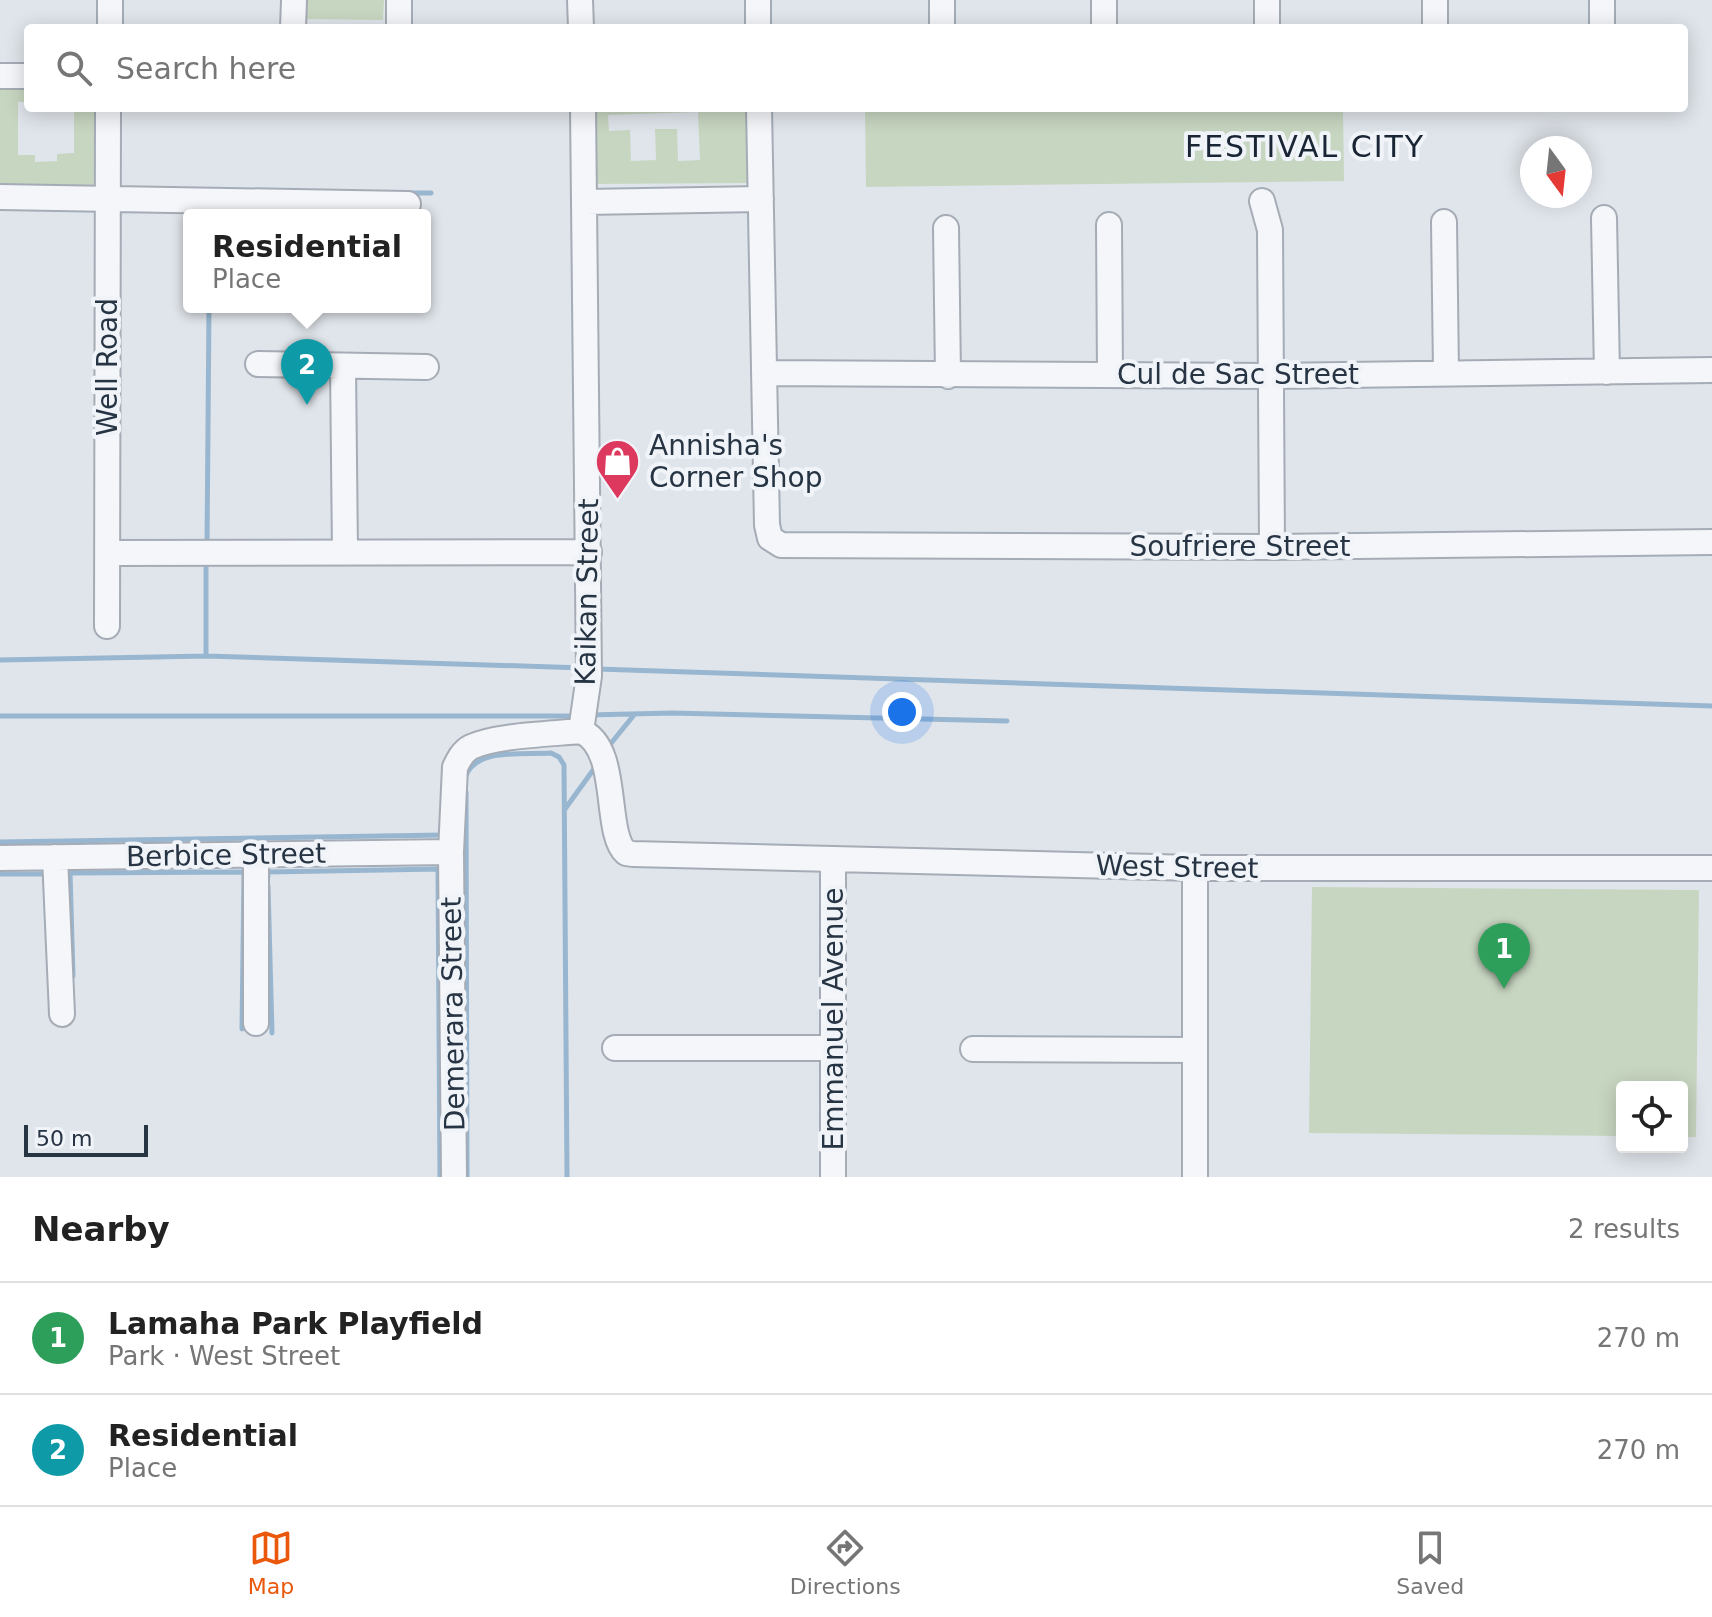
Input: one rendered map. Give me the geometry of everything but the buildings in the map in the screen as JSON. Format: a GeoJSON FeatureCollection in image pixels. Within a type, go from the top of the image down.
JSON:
{"type":"FeatureCollection","features":[{"type":"Feature","properties":{"kind":"street"},"geometry":{"type":"LineString","coordinates":[[110,0],[110,24]]}},
{"type":"Feature","properties":{"kind":"street"},"geometry":{"type":"LineString","coordinates":[[293,24],[294,0]]}},
{"type":"Feature","properties":{"kind":"street"},"geometry":{"type":"LineString","coordinates":[[399,0],[399,24]]}},
{"type":"Feature","properties":{"kind":"street"},"geometry":{"type":"LineString","coordinates":[[580,0],[581,24]]}},
{"type":"Feature","properties":{"kind":"street"},"geometry":{"type":"LineString","coordinates":[[758,0],[758,24]]}},
{"type":"Feature","properties":{"kind":"street"},"geometry":{"type":"LineString","coordinates":[[942,0],[942,24]]}},
{"type":"Feature","properties":{"kind":"street"},"geometry":{"type":"LineString","coordinates":[[1104,0],[1104,24]]}},
{"type":"Feature","properties":{"kind":"street"},"geometry":{"type":"LineString","coordinates":[[1267,0],[1267,24]]}},
{"type":"Feature","properties":{"kind":"street"},"geometry":{"type":"LineString","coordinates":[[1435,0],[1435,24]]}},
{"type":"Feature","properties":{"kind":"street"},"geometry":{"type":"LineString","coordinates":[[1602,0],[1602,24]]}},
{"type":"Feature","properties":{"kind":"street"},"geometry":{"type":"LineString","coordinates":[[0,76],[24,76]]}},
{"type":"Feature","properties":{"kind":"street","name":"Well Road"},"geometry":{"type":"LineString","coordinates":[[107,626],[108,112]]}},
{"type":"Feature","properties":{"kind":"street","name":"Kaikan Street"},"geometry":{"type":"LineString","coordinates":[[583,112],[589,676],[594,748],[611,788],[619,844],[626,853],[642,855]]}},
{"type":"Feature","properties":{"kind":"street"},"geometry":{"type":"LineString","coordinates":[[759,112],[765,373]]}},
{"type":"Feature","properties":{"kind":"street"},"geometry":{"type":"LineString","coordinates":[[0,197],[408,204]]}},
{"type":"Feature","properties":{"kind":"street"},"geometry":{"type":"LineString","coordinates":[[585,202],[761,199]]}},
{"type":"Feature","properties":{"kind":"street"},"geometry":{"type":"LineString","coordinates":[[1262,201],[1270,230],[1272,547]]}},
{"type":"Feature","properties":{"kind":"street"},"geometry":{"type":"LineString","coordinates":[[1604,218],[1607,372]]}},
{"type":"Feature","properties":{"kind":"street"},"geometry":{"type":"LineString","coordinates":[[1444,222],[1446,372]]}},
{"type":"Feature","properties":{"kind":"street"},"geometry":{"type":"LineString","coordinates":[[1109,225],[1110,374]]}},
{"type":"Feature","properties":{"kind":"street"},"geometry":{"type":"LineString","coordinates":[[946,228],[948,376]]}},
{"type":"Feature","properties":{"kind":"street"},"geometry":{"type":"LineString","coordinates":[[258,364],[426,367]]}},
{"type":"Feature","properties":{"kind":"street"},"geometry":{"type":"LineString","coordinates":[[343,367],[345,552]]}},
{"type":"Feature","properties":{"kind":"street","name":"Cul de Sac Street"},"geometry":{"type":"LineString","coordinates":[[765,373],[1272,376],[1712,370]]}},
{"type":"Feature","properties":{"kind":"street","name":"Soufriere Street"},"geometry":{"type":"LineString","coordinates":[[765,373],[767,525],[770,538],[781,545],[1272,547],[1712,542]]}},
{"type":"Feature","properties":{"kind":"street"},"geometry":{"type":"LineString","coordinates":[[108,553],[589,552]]}},
{"type":"Feature","properties":{"kind":"street","name":"Demerara Street"},"geometry":{"type":"LineString","coordinates":[[454,1177],[451,852],[455,767],[469,748],[490,742],[594,748]]}},
{"type":"Feature","properties":{"kind":"street","name":"Berbice Street"},"geometry":{"type":"LineString","coordinates":[[0,858],[451,852]]}},
{"type":"Feature","properties":{"kind":"street"},"geometry":{"type":"LineString","coordinates":[[256,855],[256,1023]]}},
{"type":"Feature","properties":{"kind":"street","name":"West Street"},"geometry":{"type":"LineString","coordinates":[[642,855],[1195,868],[1712,868]]}},
{"type":"Feature","properties":{"kind":"street"},"geometry":{"type":"LineString","coordinates":[[55,857],[62,1014]]}},
{"type":"Feature","properties":{"kind":"street","name":"Emmanuel Avenue"},"geometry":{"type":"LineString","coordinates":[[833,861],[833,1177]]}},
{"type":"Feature","properties":{"kind":"street"},"geometry":{"type":"LineString","coordinates":[[1195,868],[1195,1177]]}},
{"type":"Feature","properties":{"kind":"street"},"geometry":{"type":"LineString","coordinates":[[615,1048],[834,1048]]}},
{"type":"Feature","properties":{"kind":"street"},"geometry":{"type":"LineString","coordinates":[[973,1049],[1195,1050]]}},
{"type":"Feature","properties":{"kind":"green space"},"geometry":{"type":"Polygon","coordinates":[[[303,0],[384,0],[383,20],[303,19],[303,0]]]}},
{"type":"Feature","properties":{"kind":"green space"},"geometry":{"type":"Polygon","coordinates":[[[0,82],[24,82],[24,102],[18,102],[18,155],[35,155],[35,162],[57,161],[57,154],[74,153],[74,112],[101,112],[99,188],[0,188],[0,82]]]}},
{"type":"Feature","properties":{"kind":"green space"},"geometry":{"type":"Polygon","coordinates":[[[590,112],[698,112],[746,112],[747,183],[591,184],[590,112]],[[698,112],[608,115],[609,131],[630,130],[631,161],[656,160],[655,129],[677,129],[678,161],[700,160],[698,112]]]}},
{"type":"Feature","properties":{"kind":"green space"},"geometry":{"type":"Polygon","coordinates":[[[865,112],[1343,112],[1344,181],[866,187],[865,112]]]}},
{"type":"Feature","properties":{"kind":"green space"},"geometry":{"type":"Polygon","coordinates":[[[1312,887],[1699,890],[1696,1137],[1688,1137],[1688,1081],[1616,1081],[1616,1136],[1309,1133],[1312,887]]]}},
{"type":"Feature","properties":{"kind":"waterway"},"geometry":{"type":"LineString","coordinates":[[408,193],[431,193]]}},
{"type":"Feature","properties":{"kind":"waterway"},"geometry":{"type":"LineString","coordinates":[[207,546],[209,313]]}},
{"type":"Feature","properties":{"kind":"waterway"},"geometry":{"type":"LineString","coordinates":[[206,560],[206,656]]}},
{"type":"Feature","properties":{"kind":"waterway"},"geometry":{"type":"LineString","coordinates":[[0,660],[206,656],[583,668]]}},
{"type":"Feature","properties":{"kind":"waterway"},"geometry":{"type":"LineString","coordinates":[[597,669],[1712,706]]}},
{"type":"Feature","properties":{"kind":"waterway"},"geometry":{"type":"LineString","coordinates":[[589,715],[672,713],[1007,721]]}},
{"type":"Feature","properties":{"kind":"waterway"},"geometry":{"type":"LineString","coordinates":[[608,747],[634,715]]}},
{"type":"Feature","properties":{"kind":"waterway"},"geometry":{"type":"LineString","coordinates":[[0,716],[575,716]]}},
{"type":"Feature","properties":{"kind":"waterway"},"geometry":{"type":"LineString","coordinates":[[465,778],[470,768],[479,761],[502,755],[551,753],[559,757],[564,765],[567,1177]]}},
{"type":"Feature","properties":{"kind":"waterway"},"geometry":{"type":"LineString","coordinates":[[565,809],[596,766]]}},
{"type":"Feature","properties":{"kind":"waterway"},"geometry":{"type":"LineString","coordinates":[[466,792],[467,1177]]}},
{"type":"Feature","properties":{"kind":"waterway"},"geometry":{"type":"LineString","coordinates":[[0,842],[443,835]]}},
{"type":"Feature","properties":{"kind":"waterway"},"geometry":{"type":"LineString","coordinates":[[438,869],[440,1177]]}},
{"type":"Feature","properties":{"kind":"waterway"},"geometry":{"type":"LineString","coordinates":[[268,876],[267,872],[440,869]]}},
{"type":"Feature","properties":{"kind":"waterway"},"geometry":{"type":"LineString","coordinates":[[70,872],[73,976]]}},
{"type":"Feature","properties":{"kind":"waterway"},"geometry":{"type":"LineString","coordinates":[[69,873],[244,872],[242,1029]]}},
{"type":"Feature","properties":{"kind":"waterway"},"geometry":{"type":"LineString","coordinates":[[0,874],[44,874]]}},
{"type":"Feature","properties":{"kind":"waterway"},"geometry":{"type":"LineString","coordinates":[[268,886],[272,1033]]}},
{"type":"Feature","properties":{"kind":"place","name":"Residential"},"geometry":{"type":"Point","coordinates":[307,405]}},
{"type":"Feature","properties":{"kind":"place","name":"Annisha's Corner Shop"},"geometry":{"type":"Point","coordinates":[618,500]}},
{"type":"Feature","properties":{"kind":"place","name":"Lamaha Park Playfield"},"geometry":{"type":"Point","coordinates":[1504,989]}},
{"type":"Feature","properties":{"kind":"district","name":"FESTIVAL CITY"},"geometry":{"type":"Point","coordinates":[1305,146]}}]}
